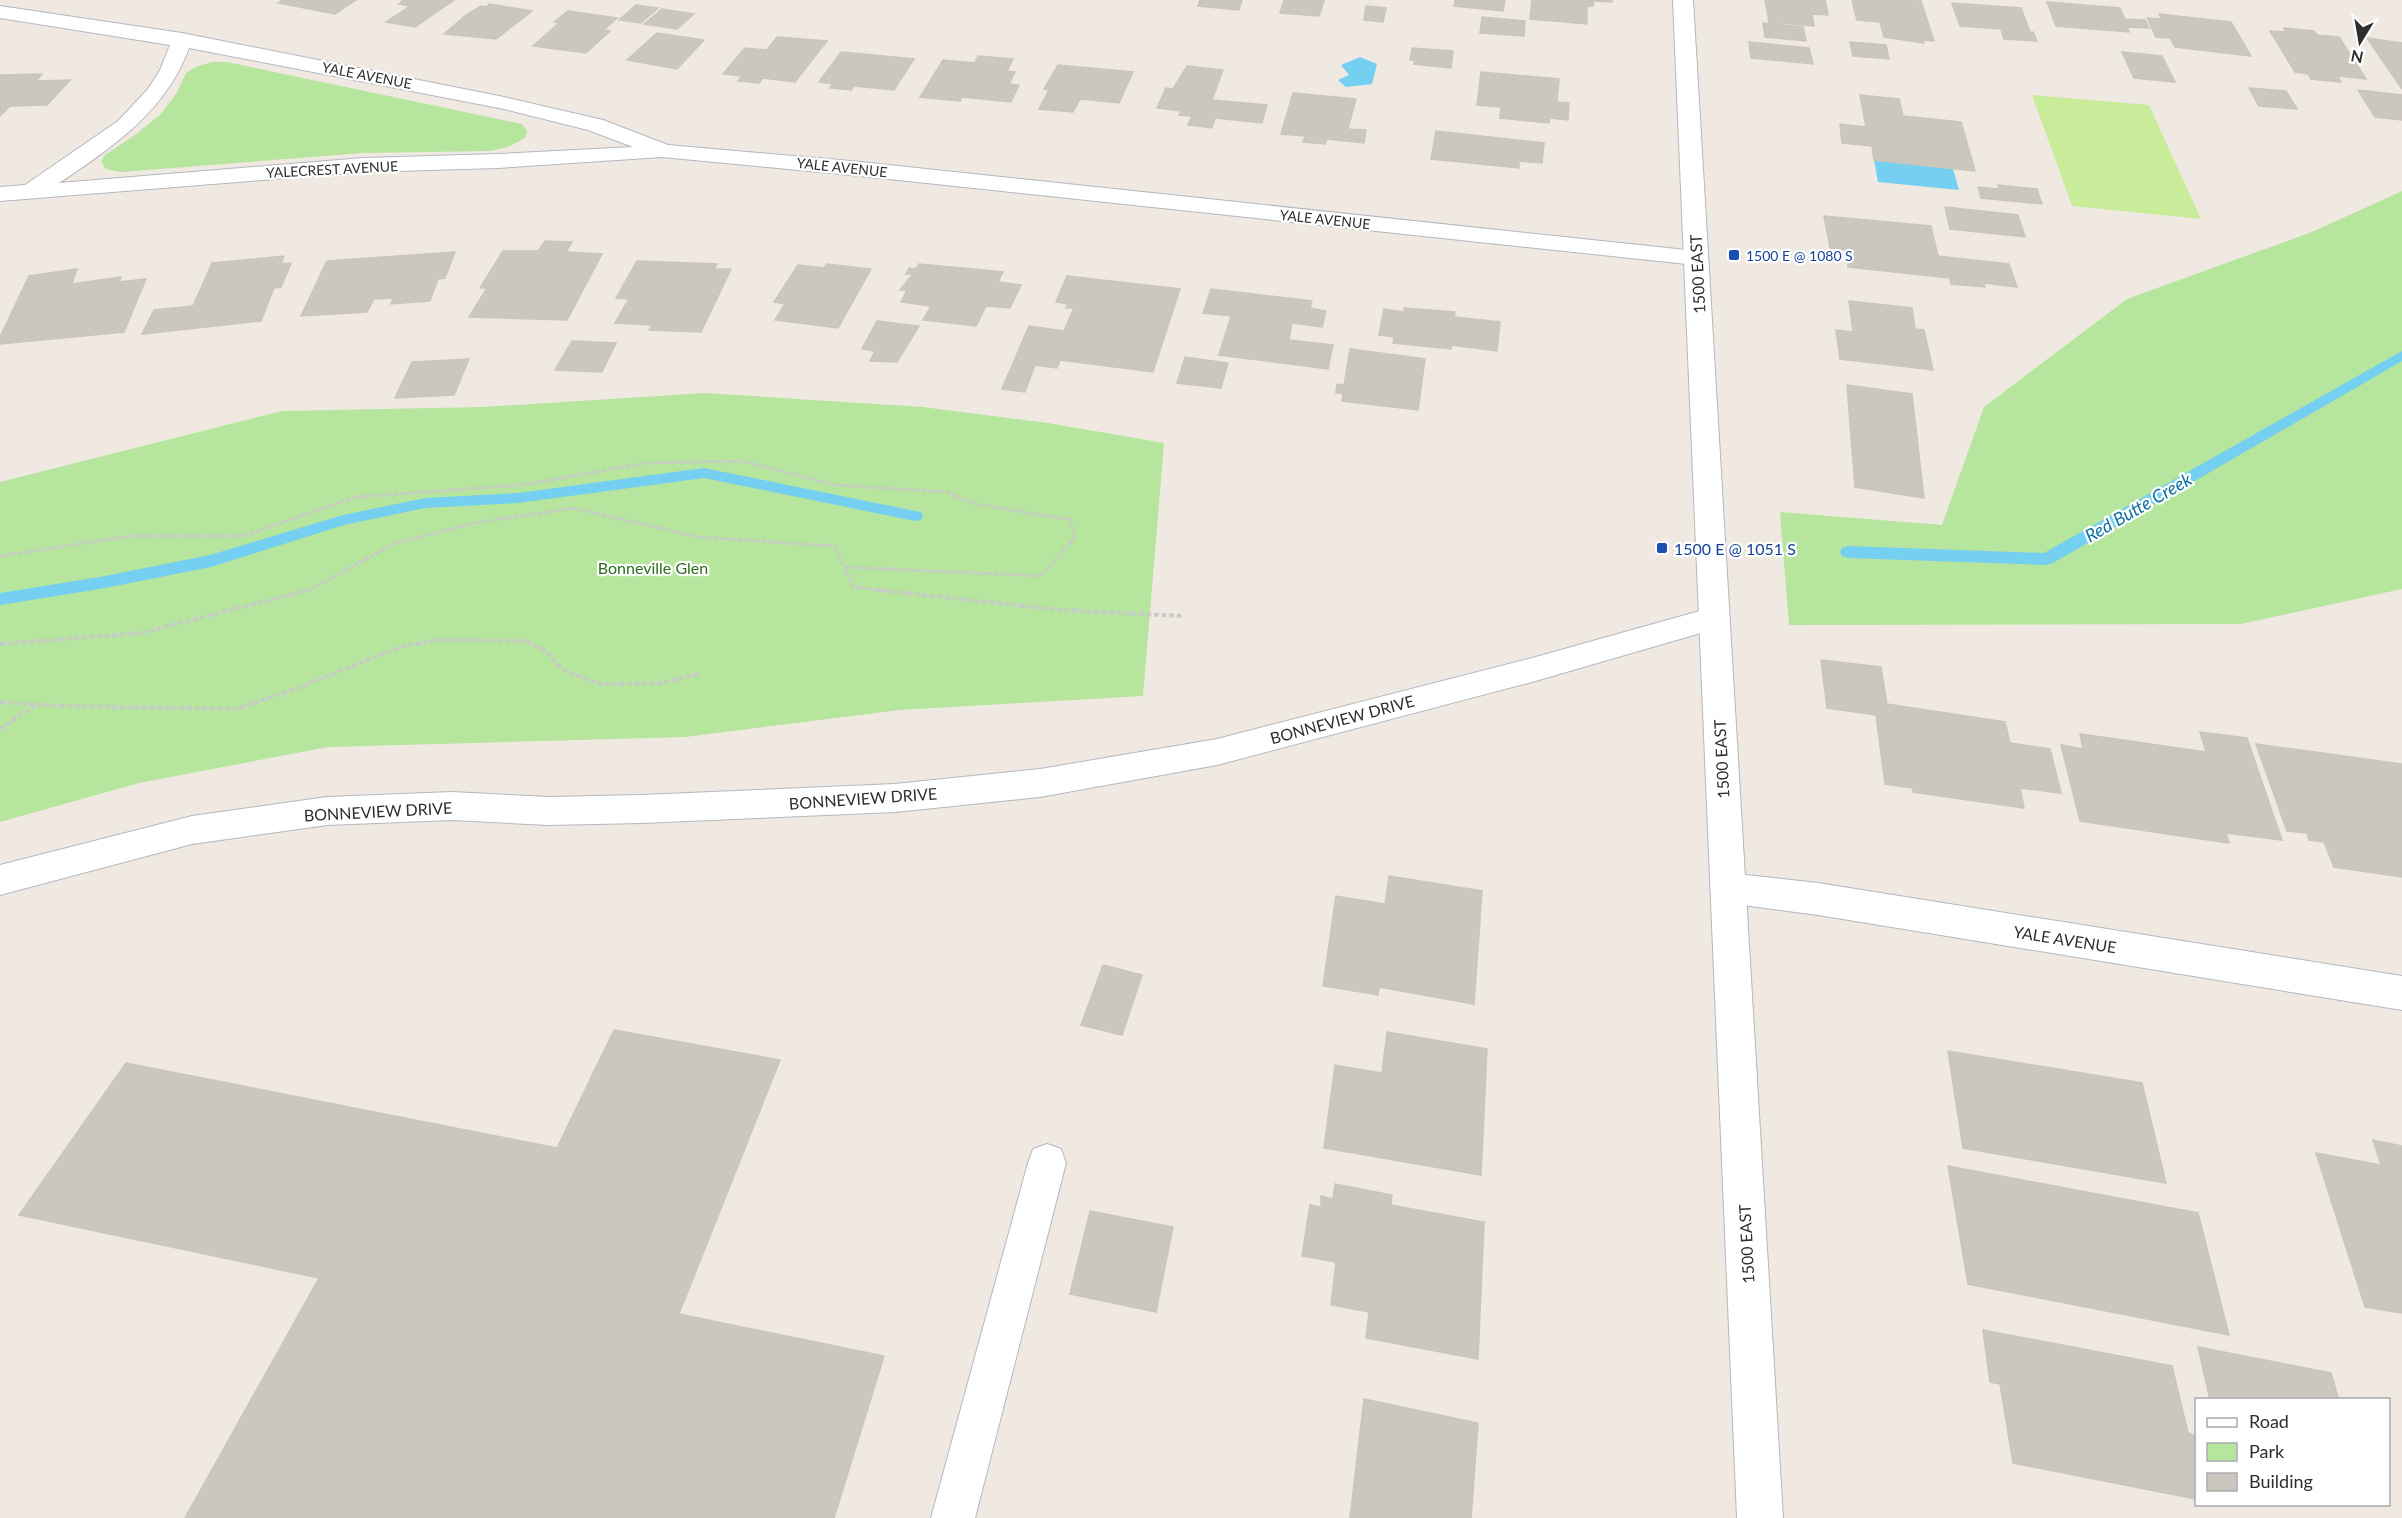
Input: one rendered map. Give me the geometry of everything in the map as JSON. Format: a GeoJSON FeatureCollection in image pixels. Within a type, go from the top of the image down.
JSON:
{"type":"FeatureCollection","features":[{"type":"Feature","properties":{"kind":"street","name":"1500 EAST"},"geometry":{"type":"LineString","coordinates":[[1683,0],[1760,1518]]}},
{"type":"Feature","properties":{"kind":"street","name":"YALE AVENUE"},"geometry":{"type":"LineString","coordinates":[[0,12],[182,39],[504,103],[595,125],[664,151],[850,168],[1696,258]]}},
{"type":"Feature","properties":{"kind":"street"},"geometry":{"type":"LineString","coordinates":[[31,190],[117,132],[144,108],[169,73],[182,39]]}},
{"type":"Feature","properties":{"kind":"street","name":"YALECREST AVENUE"},"geometry":{"type":"LineString","coordinates":[[0,194],[363,165],[498,161],[664,151]]}},
{"type":"Feature","properties":{"kind":"street","name":"BONNEVIEW DRIVE"},"geometry":{"type":"LineString","coordinates":[[0,880],[192,830],[327,811],[452,806],[549,811],[642,809],[895,798],[1040,783],[1217,752],[1532,670],[1714,618]]}},
{"type":"Feature","properties":{"kind":"street","name":"YALE AVENUE"},"geometry":{"type":"LineString","coordinates":[[1728,888],[1818,899],[2402,993]]}},
{"type":"Feature","properties":{"kind":"lane"},"geometry":{"type":"LineString","coordinates":[[953,1518],[1047,1163]]}},
{"type":"Feature","properties":{"kind":"path"},"geometry":{"type":"LineString","coordinates":[[0,556],[131,536],[244,536],[356,497],[521,485],[646,463],[742,461],[835,486],[947,492],[976,504],[1071,520],[1074,538],[1041,576],[846,567]]}},
{"type":"Feature","properties":{"kind":"path"},"geometry":{"type":"LineString","coordinates":[[0,644],[141,633],[305,592],[396,543],[475,523],[573,508],[698,537],[834,546],[854,587],[1060,610],[1183,616]]}},
{"type":"Feature","properties":{"kind":"path"},"geometry":{"type":"LineString","coordinates":[[0,702],[36,705],[236,709],[298,688],[400,647],[437,640],[525,641],[544,651],[565,671],[600,684],[661,683],[701,673]]}},
{"type":"Feature","properties":{"kind":"path"},"geometry":{"type":"LineString","coordinates":[[0,729],[36,705]]}},
{"type":"Feature","properties":{"kind":"green space"},"geometry":{"type":"Polygon","coordinates":[[[212,62],[227,62],[522,124],[527,131],[525,138],[508,147],[490,151],[363,153],[121,172],[106,169],[101,162],[105,155],[161,114],[176,94],[186,73],[212,62]]]}},
{"type":"Feature","properties":{"kind":"green space"},"geometry":{"type":"Polygon","coordinates":[[[2032,95],[2149,105],[2201,219],[2072,206],[2032,95]]]}},
{"type":"Feature","properties":{"kind":"green space"},"geometry":{"type":"Polygon","coordinates":[[[2402,191],[2402,589],[2241,624],[1789,625],[1780,512],[1942,525],[1984,407],[2127,299],[2312,232],[2402,191]]]}},
{"type":"Feature","properties":{"kind":"green space","name":"Bonneville Glen"},"geometry":{"type":"Polygon","coordinates":[[[705,393],[923,407],[1048,423],[1164,443],[1143,696],[900,710],[685,737],[328,747],[139,783],[0,822],[0,482],[282,411],[483,407],[705,393]]]}},
{"type":"Feature","properties":{"kind":"water"},"geometry":{"type":"Polygon","coordinates":[[[1360,57],[1377,64],[1372,84],[1346,87],[1338,80],[1349,75],[1341,65],[1360,57]]]}},
{"type":"Feature","properties":{"kind":"water"},"geometry":{"type":"Polygon","coordinates":[[[1874,160],[1953,169],[1959,190],[1878,182],[1874,160]]]}},
{"type":"Feature","properties":{"kind":"building"},"geometry":{"type":"Polygon","coordinates":[[[283,0],[356,0],[335,14],[278,3],[283,0]]]}},
{"type":"Feature","properties":{"kind":"building"},"geometry":{"type":"Polygon","coordinates":[[[403,0],[454,0],[415,27],[386,22],[410,6],[399,4],[403,0]]]}},
{"type":"Feature","properties":{"kind":"building"},"geometry":{"type":"Polygon","coordinates":[[[1200,0],[1242,0],[1239,10],[1198,6],[1200,0]]]}},
{"type":"Feature","properties":{"kind":"building"},"geometry":{"type":"Polygon","coordinates":[[[1284,0],[1324,1],[1319,16],[1280,13],[1284,0]]]}},
{"type":"Feature","properties":{"kind":"building"},"geometry":{"type":"Polygon","coordinates":[[[1455,0],[1505,0],[1503,11],[1454,6],[1455,0]]]}},
{"type":"Feature","properties":{"kind":"building"},"geometry":{"type":"Polygon","coordinates":[[[1532,0],[1612,0],[1612,2],[1594,1],[1593,6],[1587,6],[1587,24],[1530,19],[1532,0]]]}},
{"type":"Feature","properties":{"kind":"building"},"geometry":{"type":"Polygon","coordinates":[[[1765,0],[1825,0],[1828,15],[1812,14],[1814,26],[1769,22],[1765,0]]]}},
{"type":"Feature","properties":{"kind":"building"},"geometry":{"type":"Polygon","coordinates":[[[1852,0],[1921,1],[1934,41],[1923,40],[1924,43],[1884,37],[1880,22],[1857,20],[1852,0]]]}},
{"type":"Feature","properties":{"kind":"building"},"geometry":{"type":"Polygon","coordinates":[[[2047,2],[2120,8],[2125,19],[2145,20],[2149,28],[2127,27],[2129,32],[2056,26],[2047,2]]]}},
{"type":"Feature","properties":{"kind":"building"},"geometry":{"type":"Polygon","coordinates":[[[1952,3],[2021,8],[2030,32],[2033,32],[2037,41],[2004,39],[2001,29],[1960,26],[1952,3]]]}},
{"type":"Feature","properties":{"kind":"building"},"geometry":{"type":"Polygon","coordinates":[[[489,4],[532,11],[496,39],[444,34],[466,15],[481,6],[487,7],[489,4]]]}},
{"type":"Feature","properties":{"kind":"building"},"geometry":{"type":"Polygon","coordinates":[[[636,5],[658,8],[641,23],[619,20],[636,5]]]}},
{"type":"Feature","properties":{"kind":"building"},"geometry":{"type":"Polygon","coordinates":[[[1366,6],[1386,8],[1383,22],[1364,20],[1366,6]]]}},
{"type":"Feature","properties":{"kind":"building"},"geometry":{"type":"Polygon","coordinates":[[[662,9],[694,14],[677,29],[644,24],[662,9]]]}},
{"type":"Feature","properties":{"kind":"building"},"geometry":{"type":"Polygon","coordinates":[[[568,11],[617,18],[604,30],[610,31],[586,53],[533,46],[559,23],[554,22],[568,11]]]}},
{"type":"Feature","properties":{"kind":"building"},"geometry":{"type":"Polygon","coordinates":[[[2159,14],[2231,22],[2251,56],[2175,47],[2170,38],[2156,37],[2147,18],[2162,19],[2159,14]]]}},
{"type":"Feature","properties":{"kind":"building"},"geometry":{"type":"Polygon","coordinates":[[[1482,17],[1525,21],[1524,36],[1480,33],[1482,17]]]}},
{"type":"Feature","properties":{"kind":"building"},"geometry":{"type":"Polygon","coordinates":[[[1763,23],[1803,27],[1806,41],[1765,37],[1763,23]]]}},
{"type":"Feature","properties":{"kind":"building"},"geometry":{"type":"Polygon","coordinates":[[[2284,28],[2314,31],[2317,35],[2339,37],[2366,79],[2338,76],[2341,82],[2311,79],[2308,74],[2295,72],[2270,31],[2286,32],[2284,28]]]}},
{"type":"Feature","properties":{"kind":"building"},"geometry":{"type":"Polygon","coordinates":[[[657,33],[704,40],[677,69],[627,60],[657,33]]]}},
{"type":"Feature","properties":{"kind":"building"},"geometry":{"type":"Polygon","coordinates":[[[777,37],[827,41],[795,82],[763,78],[759,83],[738,81],[742,76],[723,74],[745,48],[767,50],[777,37]]]}},
{"type":"Feature","properties":{"kind":"building"},"geometry":{"type":"Polygon","coordinates":[[[2367,38],[2402,43],[2402,89],[2367,38]]]}},
{"type":"Feature","properties":{"kind":"building"},"geometry":{"type":"Polygon","coordinates":[[[1749,42],[1809,48],[1813,64],[1751,58],[1749,42]]]}},
{"type":"Feature","properties":{"kind":"building"},"geometry":{"type":"Polygon","coordinates":[[[1850,42],[1886,45],[1889,59],[1853,56],[1850,42]]]}},
{"type":"Feature","properties":{"kind":"building"},"geometry":{"type":"Polygon","coordinates":[[[1412,48],[1453,51],[1451,68],[1414,64],[1415,60],[1410,60],[1412,48]]]}},
{"type":"Feature","properties":{"kind":"building"},"geometry":{"type":"Polygon","coordinates":[[[841,52],[914,59],[894,90],[854,86],[851,90],[830,88],[833,84],[819,82],[841,52]]]}},
{"type":"Feature","properties":{"kind":"building"},"geometry":{"type":"Polygon","coordinates":[[[2122,52],[2162,56],[2175,82],[2134,78],[2122,52]]]}},
{"type":"Feature","properties":{"kind":"building"},"geometry":{"type":"Polygon","coordinates":[[[978,56],[1013,59],[1007,71],[1015,72],[1009,84],[1019,85],[1011,102],[962,97],[960,101],[920,97],[943,60],[975,63],[978,56]]]}},
{"type":"Feature","properties":{"kind":"building"},"geometry":{"type":"Polygon","coordinates":[[[1058,65],[1133,72],[1119,103],[1080,99],[1073,112],[1039,109],[1049,90],[1044,89],[1058,65]]]}},
{"type":"Feature","properties":{"kind":"building"},"geometry":{"type":"Polygon","coordinates":[[[1187,66],[1223,70],[1212,100],[1267,105],[1262,123],[1215,118],[1212,128],[1188,125],[1192,116],[1179,115],[1181,111],[1157,108],[1166,88],[1173,89],[1187,66]]]}},
{"type":"Feature","properties":{"kind":"building"},"geometry":{"type":"Polygon","coordinates":[[[1481,72],[1559,79],[1557,102],[1569,103],[1568,120],[1550,118],[1549,123],[1500,118],[1501,107],[1477,105],[1481,72]]]}},
{"type":"Feature","properties":{"kind":"building"},"geometry":{"type":"Polygon","coordinates":[[[42,74],[36,81],[70,80],[47,105],[10,106],[0,116],[0,75],[42,74]]]}},
{"type":"Feature","properties":{"kind":"building"},"geometry":{"type":"Polygon","coordinates":[[[2249,88],[2286,91],[2297,109],[2259,106],[2249,88]]]}},
{"type":"Feature","properties":{"kind":"building"},"geometry":{"type":"Polygon","coordinates":[[[2358,90],[2402,95],[2402,120],[2375,117],[2358,90]]]}},
{"type":"Feature","properties":{"kind":"building"},"geometry":{"type":"Polygon","coordinates":[[[1293,93],[1356,99],[1348,129],[1366,130],[1364,143],[1327,139],[1325,144],[1303,142],[1305,136],[1281,134],[1293,93]]]}},
{"type":"Feature","properties":{"kind":"building"},"geometry":{"type":"Polygon","coordinates":[[[1860,95],[1899,99],[1903,116],[1961,122],[1975,171],[1874,160],[1872,146],[1842,143],[1840,124],[1866,127],[1860,95]]]}},
{"type":"Feature","properties":{"kind":"building"},"geometry":{"type":"Polygon","coordinates":[[[1436,131],[1544,143],[1542,163],[1519,161],[1519,168],[1431,159],[1436,131]]]}},
{"type":"Feature","properties":{"kind":"building"},"geometry":{"type":"Polygon","coordinates":[[[1998,185],[2037,189],[2042,204],[1981,198],[1978,187],[1999,189],[1998,185]]]}},
{"type":"Feature","properties":{"kind":"building"},"geometry":{"type":"Polygon","coordinates":[[[1945,207],[2018,215],[2025,237],[1950,229],[1945,207]]]}},
{"type":"Feature","properties":{"kind":"building"},"geometry":{"type":"Polygon","coordinates":[[[1824,216],[1931,226],[1938,256],[2009,264],[2017,287],[1984,283],[1985,287],[1951,284],[1950,278],[1848,267],[1846,250],[1830,248],[1824,216]]]}},
{"type":"Feature","properties":{"kind":"building"},"geometry":{"type":"Polygon","coordinates":[[[545,241],[572,242],[566,252],[602,254],[567,320],[469,317],[487,288],[480,288],[503,251],[538,251],[545,241]]]}},
{"type":"Feature","properties":{"kind":"building"},"geometry":{"type":"Polygon","coordinates":[[[455,252],[445,278],[438,279],[430,301],[391,304],[393,298],[374,299],[367,312],[301,316],[327,261],[455,252]]]}},
{"type":"Feature","properties":{"kind":"building"},"geometry":{"type":"Polygon","coordinates":[[[284,256],[281,264],[291,263],[281,287],[274,288],[261,321],[142,334],[154,310],[193,306],[212,263],[284,256]]]}},
{"type":"Feature","properties":{"kind":"building"},"geometry":{"type":"Polygon","coordinates":[[[637,261],[717,264],[714,269],[731,269],[701,332],[649,330],[652,325],[615,323],[629,299],[616,298],[637,261]]]}},
{"type":"Feature","properties":{"kind":"building"},"geometry":{"type":"Polygon","coordinates":[[[827,264],[871,269],[838,328],[775,320],[785,304],[774,302],[798,265],[824,268],[827,264]]]}},
{"type":"Feature","properties":{"kind":"building"},"geometry":{"type":"Polygon","coordinates":[[[919,264],[1003,272],[998,282],[1021,285],[1010,308],[986,306],[976,326],[923,320],[931,306],[901,302],[907,290],[900,290],[913,274],[906,274],[909,268],[916,269],[919,264]]]}},
{"type":"Feature","properties":{"kind":"building"},"geometry":{"type":"Polygon","coordinates":[[[77,269],[72,284],[121,277],[119,282],[146,279],[124,332],[0,344],[0,337],[29,276],[77,269]]]}},
{"type":"Feature","properties":{"kind":"building"},"geometry":{"type":"Polygon","coordinates":[[[1067,276],[1180,289],[1153,372],[1060,360],[1057,368],[1035,365],[1025,392],[1002,389],[1029,326],[1064,331],[1074,308],[1066,308],[1068,304],[1056,302],[1067,276]]]}},
{"type":"Feature","properties":{"kind":"building"},"geometry":{"type":"Polygon","coordinates":[[[1211,289],[1312,301],[1310,308],[1326,311],[1322,327],[1292,323],[1289,340],[1333,345],[1328,369],[1219,355],[1231,316],[1203,313],[1211,289]]]}},
{"type":"Feature","properties":{"kind":"building"},"geometry":{"type":"Polygon","coordinates":[[[1849,301],[1912,308],[1915,329],[1924,330],[1933,370],[1840,359],[1836,330],[1853,332],[1849,301]]]}},
{"type":"Feature","properties":{"kind":"building"},"geometry":{"type":"Polygon","coordinates":[[[1404,308],[1455,312],[1454,317],[1500,322],[1497,351],[1451,345],[1451,349],[1393,343],[1394,337],[1379,335],[1384,309],[1404,312],[1404,308]]]}},
{"type":"Feature","properties":{"kind":"building"},"geometry":{"type":"Polygon","coordinates":[[[877,321],[919,326],[897,362],[870,361],[875,351],[862,349],[877,321]]]}},
{"type":"Feature","properties":{"kind":"building"},"geometry":{"type":"Polygon","coordinates":[[[572,341],[616,343],[602,372],[555,370],[572,341]]]}},
{"type":"Feature","properties":{"kind":"building"},"geometry":{"type":"Polygon","coordinates":[[[1350,349],[1425,359],[1418,410],[1342,401],[1343,393],[1336,393],[1337,384],[1344,385],[1350,349]]]}},
{"type":"Feature","properties":{"kind":"building"},"geometry":{"type":"Polygon","coordinates":[[[1185,357],[1228,363],[1221,388],[1177,383],[1185,357]]]}},
{"type":"Feature","properties":{"kind":"building"},"geometry":{"type":"Polygon","coordinates":[[[469,359],[454,395],[395,398],[412,362],[469,359]]]}},
{"type":"Feature","properties":{"kind":"building"},"geometry":{"type":"Polygon","coordinates":[[[1847,385],[1912,394],[1924,498],[1855,487],[1847,385]]]}},
{"type":"Feature","properties":{"kind":"building"},"geometry":{"type":"Polygon","coordinates":[[[1821,660],[1881,667],[1887,704],[2005,722],[2010,743],[2050,749],[2061,793],[2020,788],[2024,808],[1913,792],[1913,788],[1885,784],[1876,715],[1827,708],[1821,660]]]}},
{"type":"Feature","properties":{"kind":"building"},"geometry":{"type":"Polygon","coordinates":[[[2200,732],[2247,738],[2282,840],[2226,833],[2229,843],[2080,821],[2061,745],[2083,749],[2080,734],[2206,752],[2200,732]]]}},
{"type":"Feature","properties":{"kind":"building"},"geometry":{"type":"Polygon","coordinates":[[[2256,744],[2402,764],[2402,877],[2334,867],[2324,842],[2309,840],[2307,833],[2287,831],[2256,744]]]}},
{"type":"Feature","properties":{"kind":"building"},"geometry":{"type":"Polygon","coordinates":[[[1389,876],[1482,891],[1474,1004],[1379,987],[1378,995],[1323,986],[1336,896],[1385,904],[1389,876]]]}},
{"type":"Feature","properties":{"kind":"building"},"geometry":{"type":"Polygon","coordinates":[[[1103,965],[1142,975],[1122,1035],[1081,1025],[1103,965]]]}},
{"type":"Feature","properties":{"kind":"building"},"geometry":{"type":"Polygon","coordinates":[[[614,1030],[780,1060],[679,1314],[884,1356],[834,1518],[185,1518],[319,1278],[19,1215],[126,1063],[557,1148],[614,1030]]]}},
{"type":"Feature","properties":{"kind":"building"},"geometry":{"type":"Polygon","coordinates":[[[1387,1032],[1487,1049],[1481,1175],[1324,1148],[1335,1065],[1382,1073],[1387,1032]]]}},
{"type":"Feature","properties":{"kind":"building"},"geometry":{"type":"Polygon","coordinates":[[[1948,1051],[2142,1083],[2166,1183],[1963,1148],[1948,1051]]]}},
{"type":"Feature","properties":{"kind":"building"},"geometry":{"type":"Polygon","coordinates":[[[2373,1140],[2402,1146],[2402,1313],[2365,1307],[2316,1153],[2381,1165],[2373,1140]]]}},
{"type":"Feature","properties":{"kind":"building"},"geometry":{"type":"Polygon","coordinates":[[[1948,1166],[2198,1213],[2229,1335],[1968,1284],[1948,1166]]]}},
{"type":"Feature","properties":{"kind":"building"},"geometry":{"type":"Polygon","coordinates":[[[1335,1184],[1392,1195],[1391,1205],[1484,1222],[1478,1359],[1366,1338],[1369,1312],[1331,1305],[1336,1262],[1302,1256],[1310,1205],[1321,1207],[1321,1196],[1333,1199],[1335,1184]]]}},
{"type":"Feature","properties":{"kind":"building"},"geometry":{"type":"Polygon","coordinates":[[[1090,1211],[1173,1227],[1156,1312],[1070,1294],[1090,1211]]]}},
{"type":"Feature","properties":{"kind":"building"},"geometry":{"type":"Polygon","coordinates":[[[1983,1330],[2172,1366],[2188,1433],[2195,1436],[2195,1499],[2013,1463],[2000,1384],[1990,1382],[1983,1330]]]}},
{"type":"Feature","properties":{"kind":"building"},"geometry":{"type":"Polygon","coordinates":[[[2198,1347],[2331,1373],[2338,1398],[2210,1398],[2198,1347]]]}},
{"type":"Feature","properties":{"kind":"building"},"geometry":{"type":"Polygon","coordinates":[[[1364,1399],[1478,1423],[1471,1518],[1350,1518],[1364,1399]]]}},
{"type":"Feature","properties":{"kind":"waterway","name":"Red Butte Creek"},"geometry":{"type":"LineString","coordinates":[[1848,552],[2047,559],[2402,355]]}},
{"type":"Feature","properties":{"kind":"waterway"},"geometry":{"type":"LineString","coordinates":[[0,599],[100,583],[211,561],[343,520],[425,503],[518,498],[704,473],[915,516]]}},
{"type":"Feature","properties":{"kind":"place","name":"1500 E @ 1080 S"},"geometry":{"type":"Point","coordinates":[1734,255]}},
{"type":"Feature","properties":{"kind":"place","name":"1500 E @ 1051 S"},"geometry":{"type":"Point","coordinates":[1662,548]}}]}
